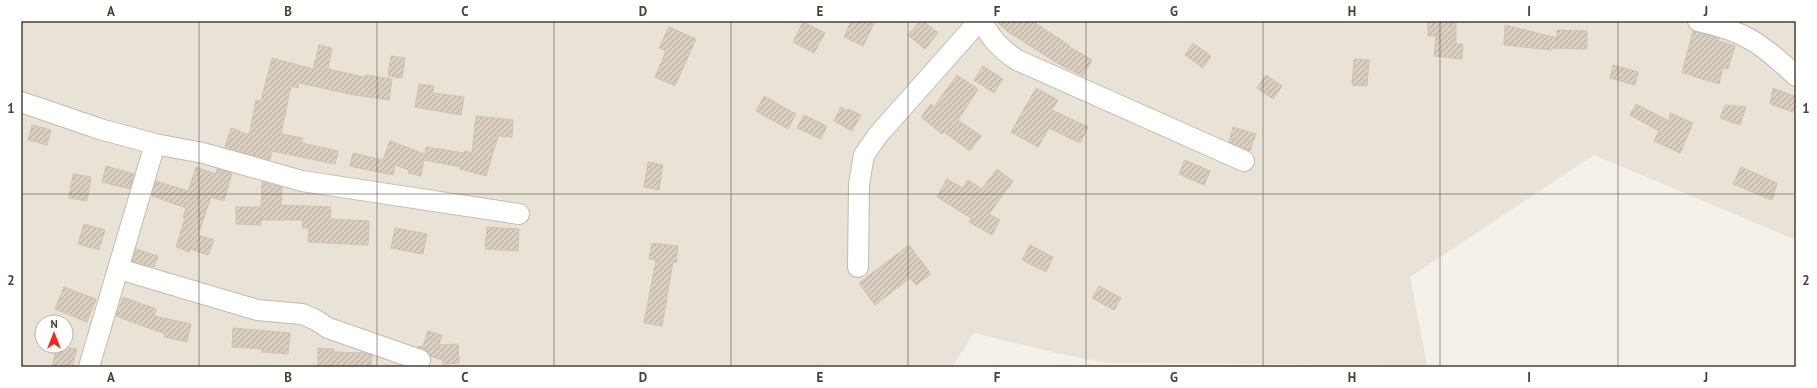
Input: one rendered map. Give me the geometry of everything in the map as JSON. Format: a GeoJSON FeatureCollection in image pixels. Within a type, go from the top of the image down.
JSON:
{"type":"FeatureCollection","features":[{"type":"Feature","properties":{"kind":"street"},"geometry":{"type":"LineString","coordinates":[[858,266],[859,184],[864,155],[878,135],[980,21],[992,39],[1002,50],[1017,60],[1244,161]]}},
{"type":"Feature","properties":{"kind":"street"},"geometry":{"type":"LineString","coordinates":[[1698,21],[1722,26],[1751,38],[1769,51],[1796,76]]}},
{"type":"Feature","properties":{"kind":"street"},"geometry":{"type":"LineString","coordinates":[[21,102],[100,129],[155,144],[203,153],[302,182],[519,214]]}},
{"type":"Feature","properties":{"kind":"street"},"geometry":{"type":"LineString","coordinates":[[89,367],[119,270],[155,144]]}},
{"type":"Feature","properties":{"kind":"street"},"geometry":{"type":"LineString","coordinates":[[119,270],[257,310],[302,314],[316,320],[328,328],[420,360]]}},
{"type":"Feature","properties":{"kind":"shaded area"},"geometry":{"type":"Polygon","coordinates":[[[21,21],[1796,21],[1796,240],[1594,155],[1410,277],[1427,365],[1107,363],[1056,353],[974,333],[952,367],[21,367],[21,21]]]}},
{"type":"Feature","properties":{"kind":"building"},"geometry":{"type":"Polygon","coordinates":[[[851,21],[875,21],[863,46],[844,37],[851,21]]]}},
{"type":"Feature","properties":{"kind":"building"},"geometry":{"type":"Polygon","coordinates":[[[920,21],[923,21],[938,33],[925,49],[908,35],[920,21]]]}},
{"type":"Feature","properties":{"kind":"building"},"geometry":{"type":"Polygon","coordinates":[[[996,21],[1032,21],[1069,45],[1068,46],[1092,60],[1083,76],[1057,63],[1007,31],[996,21]]]}},
{"type":"Feature","properties":{"kind":"building"},"geometry":{"type":"Polygon","coordinates":[[[1428,21],[1456,21],[1456,44],[1463,44],[1462,59],[1434,56],[1436,36],[1428,36],[1428,21]]]}},
{"type":"Feature","properties":{"kind":"building"},"geometry":{"type":"Polygon","coordinates":[[[803,22],[825,33],[814,53],[793,42],[803,22]]]}},
{"type":"Feature","properties":{"kind":"building"},"geometry":{"type":"Polygon","coordinates":[[[1505,25],[1557,38],[1557,30],[1587,31],[1587,49],[1552,48],[1552,50],[1504,45],[1505,25]]]}},
{"type":"Feature","properties":{"kind":"building"},"geometry":{"type":"Polygon","coordinates":[[[669,27],[696,39],[675,86],[655,77],[666,51],[659,48],[669,27]]]}},
{"type":"Feature","properties":{"kind":"building"},"geometry":{"type":"Polygon","coordinates":[[[1693,31],[1719,38],[1718,41],[1735,46],[1728,69],[1723,68],[1719,84],[1692,76],[1693,75],[1682,73],[1693,31]]]}},
{"type":"Feature","properties":{"kind":"building"},"geometry":{"type":"Polygon","coordinates":[[[1193,43],[1211,56],[1203,68],[1185,55],[1193,43]]]}},
{"type":"Feature","properties":{"kind":"building"},"geometry":{"type":"Polygon","coordinates":[[[319,45],[332,48],[328,69],[364,77],[365,75],[392,79],[389,100],[355,95],[299,83],[298,88],[291,86],[281,134],[303,138],[302,143],[338,151],[335,164],[272,151],[270,160],[225,147],[231,128],[249,135],[256,100],[261,101],[272,58],[313,69],[319,45]]]}},
{"type":"Feature","properties":{"kind":"building"},"geometry":{"type":"Polygon","coordinates":[[[391,56],[405,58],[402,78],[388,76],[391,56]]]}},
{"type":"Feature","properties":{"kind":"building"},"geometry":{"type":"Polygon","coordinates":[[[1354,59],[1369,60],[1367,86],[1352,85],[1354,59]]]}},
{"type":"Feature","properties":{"kind":"building"},"geometry":{"type":"Polygon","coordinates":[[[1613,65],[1638,72],[1635,85],[1610,78],[1613,65]]]}},
{"type":"Feature","properties":{"kind":"building"},"geometry":{"type":"Polygon","coordinates":[[[983,66],[1003,79],[994,93],[974,80],[983,66]]]}},
{"type":"Feature","properties":{"kind":"building"},"geometry":{"type":"Polygon","coordinates":[[[957,75],[978,89],[958,120],[981,136],[970,151],[944,132],[942,134],[921,117],[931,104],[934,107],[957,75]]]}},
{"type":"Feature","properties":{"kind":"building"},"geometry":{"type":"Polygon","coordinates":[[[1266,75],[1282,86],[1273,99],[1257,88],[1266,75]]]}},
{"type":"Feature","properties":{"kind":"building"},"geometry":{"type":"Polygon","coordinates":[[[419,84],[434,86],[433,93],[464,97],[461,115],[415,107],[419,84]]]}},
{"type":"Feature","properties":{"kind":"building"},"geometry":{"type":"Polygon","coordinates":[[[1036,88],[1058,100],[1052,110],[1088,127],[1080,143],[1049,128],[1038,147],[1011,132],[1036,88]]]}},
{"type":"Feature","properties":{"kind":"building"},"geometry":{"type":"Polygon","coordinates":[[[1773,88],[1796,97],[1796,113],[1770,104],[1773,88]]]}},
{"type":"Feature","properties":{"kind":"building"},"geometry":{"type":"Polygon","coordinates":[[[764,96],[796,114],[788,129],[756,111],[764,96]]]}},
{"type":"Feature","properties":{"kind":"building"},"geometry":{"type":"Polygon","coordinates":[[[1636,104],[1669,121],[1670,113],[1693,123],[1680,153],[1654,141],[1659,131],[1630,115],[1636,104]]]}},
{"type":"Feature","properties":{"kind":"building"},"geometry":{"type":"Polygon","coordinates":[[[1725,105],[1746,107],[1740,125],[1720,118],[1725,105]]]}},
{"type":"Feature","properties":{"kind":"building"},"geometry":{"type":"Polygon","coordinates":[[[841,107],[847,111],[848,109],[861,115],[852,131],[834,121],[841,107]]]}},
{"type":"Feature","properties":{"kind":"building"},"geometry":{"type":"Polygon","coordinates":[[[804,115],[827,126],[821,139],[797,128],[804,115]]]}},
{"type":"Feature","properties":{"kind":"building"},"geometry":{"type":"Polygon","coordinates":[[[476,116],[513,120],[512,137],[498,136],[486,176],[460,169],[461,167],[424,160],[421,176],[408,173],[409,170],[395,165],[393,175],[350,166],[353,153],[383,160],[390,141],[425,154],[426,147],[472,153],[476,116]]]}},
{"type":"Feature","properties":{"kind":"building"},"geometry":{"type":"Polygon","coordinates":[[[32,125],[51,130],[47,145],[28,140],[32,125]]]}},
{"type":"Feature","properties":{"kind":"building"},"geometry":{"type":"Polygon","coordinates":[[[1233,127],[1256,134],[1250,151],[1229,142],[1233,127]]]}},
{"type":"Feature","properties":{"kind":"building"},"geometry":{"type":"Polygon","coordinates":[[[1185,160],[1210,171],[1204,185],[1179,174],[1185,160]]]}},
{"type":"Feature","properties":{"kind":"building"},"geometry":{"type":"Polygon","coordinates":[[[648,162],[663,165],[659,190],[644,187],[648,162]]]}},
{"type":"Feature","properties":{"kind":"building"},"geometry":{"type":"Polygon","coordinates":[[[106,166],[134,174],[130,189],[102,182],[106,166]]]}},
{"type":"Feature","properties":{"kind":"building"},"geometry":{"type":"Polygon","coordinates":[[[196,167],[216,174],[217,169],[232,173],[224,201],[211,197],[198,235],[214,240],[208,255],[190,249],[189,252],[176,247],[185,218],[183,218],[186,208],[152,196],[156,181],[188,191],[196,167]]]}},
{"type":"Feature","properties":{"kind":"building"},"geometry":{"type":"Polygon","coordinates":[[[1741,167],[1777,183],[1772,200],[1733,184],[1741,167]]]}},
{"type":"Feature","properties":{"kind":"building"},"geometry":{"type":"Polygon","coordinates":[[[997,169],[1013,181],[989,214],[1000,220],[992,235],[969,222],[971,218],[937,197],[947,179],[963,188],[968,180],[982,189],[997,169]]]}},
{"type":"Feature","properties":{"kind":"building"},"geometry":{"type":"Polygon","coordinates":[[[73,174],[91,177],[87,201],[69,198],[73,174]]]}},
{"type":"Feature","properties":{"kind":"building"},"geometry":{"type":"Polygon","coordinates":[[[262,182],[282,187],[281,205],[331,207],[330,219],[369,221],[368,245],[308,242],[309,228],[302,228],[303,220],[261,220],[261,225],[236,224],[236,207],[261,207],[261,211],[262,182]]]}},
{"type":"Feature","properties":{"kind":"building"},"geometry":{"type":"Polygon","coordinates":[[[84,224],[105,230],[99,250],[78,244],[84,224]]]}},
{"type":"Feature","properties":{"kind":"building"},"geometry":{"type":"Polygon","coordinates":[[[487,227],[519,229],[518,251],[485,249],[487,227]]]}},
{"type":"Feature","properties":{"kind":"building"},"geometry":{"type":"Polygon","coordinates":[[[395,228],[427,234],[423,254],[391,248],[395,228]]]}},
{"type":"Feature","properties":{"kind":"building"},"geometry":{"type":"Polygon","coordinates":[[[652,243],[678,246],[676,263],[673,262],[662,326],[644,323],[656,260],[649,259],[652,243]]]}},
{"type":"Feature","properties":{"kind":"building"},"geometry":{"type":"Polygon","coordinates":[[[909,245],[931,274],[916,285],[910,278],[875,305],[859,283],[909,245]]]}},
{"type":"Feature","properties":{"kind":"building"},"geometry":{"type":"Polygon","coordinates":[[[1030,245],[1053,257],[1046,272],[1022,260],[1030,245]]]}},
{"type":"Feature","properties":{"kind":"building"},"geometry":{"type":"Polygon","coordinates":[[[136,249],[158,256],[154,267],[132,261],[136,249]]]}},
{"type":"Feature","properties":{"kind":"building"},"geometry":{"type":"Polygon","coordinates":[[[1099,286],[1121,298],[1114,310],[1092,298],[1099,286]]]}},
{"type":"Feature","properties":{"kind":"building"},"geometry":{"type":"Polygon","coordinates":[[[64,287],[96,299],[87,322],[74,317],[74,314],[67,314],[55,309],[64,287]]]}},
{"type":"Feature","properties":{"kind":"building"},"geometry":{"type":"Polygon","coordinates":[[[123,297],[156,309],[154,316],[191,324],[187,342],[164,337],[165,334],[116,316],[123,297]]]}},
{"type":"Feature","properties":{"kind":"building"},"geometry":{"type":"Polygon","coordinates":[[[233,328],[290,333],[288,354],[262,352],[262,349],[232,347],[233,328]]]}},
{"type":"Feature","properties":{"kind":"building"},"geometry":{"type":"Polygon","coordinates":[[[428,331],[442,335],[439,345],[458,344],[459,363],[443,364],[443,360],[430,356],[424,349],[417,347],[423,346],[428,331]]]}},
{"type":"Feature","properties":{"kind":"building"},"geometry":{"type":"Polygon","coordinates":[[[318,348],[334,349],[334,352],[366,353],[372,355],[371,367],[318,367],[318,348]]]}},
{"type":"Feature","properties":{"kind":"building"},"geometry":{"type":"Polygon","coordinates":[[[74,349],[77,349],[72,367],[52,367],[55,354],[74,354],[74,349]]]}}]}
